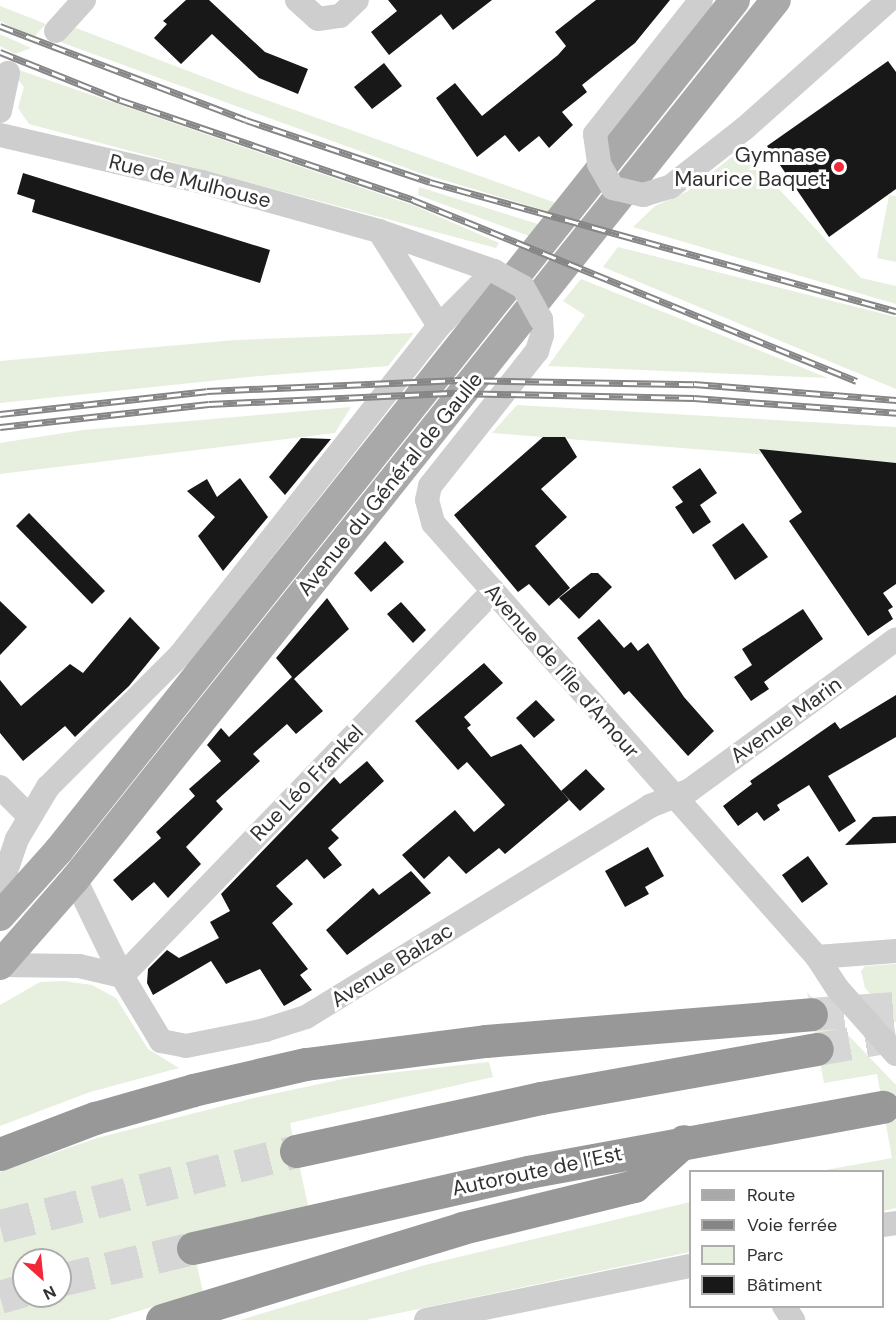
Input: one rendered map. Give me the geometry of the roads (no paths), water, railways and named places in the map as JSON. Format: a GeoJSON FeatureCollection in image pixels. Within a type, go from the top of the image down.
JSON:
{"type":"FeatureCollection","features":[{"type":"Feature","properties":{"kind":"highway"},"geometry":{"type":"LineString","coordinates":[[0,1154],[95,1118],[193,1090],[306,1064],[486,1041],[811,1014]]}},
{"type":"Feature","properties":{"kind":"highway"},"geometry":{"type":"LineString","coordinates":[[296,1151],[541,1098],[817,1049]]}},
{"type":"Feature","properties":{"kind":"highway","name":"Autoroute de l’Est"},"geometry":{"type":"LineString","coordinates":[[193,1248],[528,1172],[684,1141],[883,1107]]}},
{"type":"Feature","properties":{"kind":"highway"},"geometry":{"type":"LineString","coordinates":[[162,1320],[462,1228],[634,1186],[684,1141]]}},
{"type":"Feature","properties":{"kind":"main road","name":"Avenue du Général de Gaulle"},"geometry":{"type":"LineString","coordinates":[[0,916],[59,850],[735,0]]}},
{"type":"Feature","properties":{"kind":"main road","name":"Avenue du Général de Gaulle"},"geometry":{"type":"LineString","coordinates":[[0,965],[75,879],[776,0]]}},
{"type":"Feature","properties":{"kind":"street"},"geometry":{"type":"LineString","coordinates":[[56,31],[84,0]]}},
{"type":"Feature","properties":{"kind":"street"},"geometry":{"type":"LineString","coordinates":[[297,0],[318,19],[340,16],[357,0]]}},
{"type":"Feature","properties":{"kind":"street"},"geometry":{"type":"LineString","coordinates":[[700,0],[595,134],[599,164],[613,188],[643,195],[670,187],[745,128],[889,0]]}},
{"type":"Feature","properties":{"kind":"street"},"geometry":{"type":"LineString","coordinates":[[0,111],[8,73]]}},
{"type":"Feature","properties":{"kind":"street","name":"Rue de Mulhouse"},"geometry":{"type":"LineString","coordinates":[[0,135],[202,182],[379,231],[494,271]]}},
{"type":"Feature","properties":{"kind":"street"},"geometry":{"type":"LineString","coordinates":[[379,231],[440,326]]}},
{"type":"Feature","properties":{"kind":"street"},"geometry":{"type":"LineString","coordinates":[[0,889],[17,839],[48,788],[180,655],[440,326],[494,271]]}},
{"type":"Feature","properties":{"kind":"street","name":"Avenue de l'Île d'Amour"},"geometry":{"type":"LineString","coordinates":[[494,271],[523,287],[541,319],[542,335],[537,351],[430,486],[427,500],[433,524],[817,957],[838,989],[896,1054]]}},
{"type":"Feature","properties":{"kind":"street","name":"Rue Léo Frankel"},"geometry":{"type":"LineString","coordinates":[[122,976],[493,591]]}},
{"type":"Feature","properties":{"kind":"street","name":"Avenue Marin"},"geometry":{"type":"LineString","coordinates":[[673,796],[690,790],[896,639]]}},
{"type":"Feature","properties":{"kind":"street"},"geometry":{"type":"LineString","coordinates":[[0,787],[30,817]]}},
{"type":"Feature","properties":{"kind":"street","name":"Avenue Balzac"},"geometry":{"type":"LineString","coordinates":[[75,879],[122,976],[161,1041],[174,1046],[265,1030],[306,1017],[650,806],[673,796]]}},
{"type":"Feature","properties":{"kind":"street"},"geometry":{"type":"LineString","coordinates":[[817,957],[896,951]]}},
{"type":"Feature","properties":{"kind":"street"},"geometry":{"type":"LineString","coordinates":[[0,965],[79,966],[122,976]]}},
{"type":"Feature","properties":{"kind":"street"},"geometry":{"type":"LineString","coordinates":[[426,1320],[689,1266]]}},
{"type":"Feature","properties":{"kind":"tunnel"},"geometry":{"type":"LineString","coordinates":[[811,1014],[896,1008]]}},
{"type":"Feature","properties":{"kind":"tunnel"},"geometry":{"type":"LineString","coordinates":[[817,1049],[896,1035]]}},
{"type":"Feature","properties":{"kind":"tunnel"},"geometry":{"type":"LineString","coordinates":[[0,1226],[296,1151]]}},
{"type":"Feature","properties":{"kind":"tunnel"},"geometry":{"type":"LineString","coordinates":[[72,1277],[193,1248]]}},
{"type":"Feature","properties":{"kind":"tunnel"},"geometry":{"type":"LineString","coordinates":[[0,1297],[12,1294]]}},
{"type":"Feature","properties":{"kind":"railway"},"geometry":{"type":"LineString","coordinates":[[0,26],[246,120],[430,182],[896,311]]}},
{"type":"Feature","properties":{"kind":"railway"},"geometry":{"type":"LineString","coordinates":[[0,52],[120,100],[413,200],[856,381]]}},
{"type":"Feature","properties":{"kind":"railway"},"geometry":{"type":"LineString","coordinates":[[0,414],[207,391],[455,380],[694,384],[896,400]]}},
{"type":"Feature","properties":{"kind":"railway"},"geometry":{"type":"LineString","coordinates":[[0,427],[209,404],[455,393],[694,398],[896,413]]}},
{"type":"Feature","properties":{"kind":"place","name":"Gymnase Maurice Baquet"},"geometry":{"type":"Point","coordinates":[839,167]}}]}
